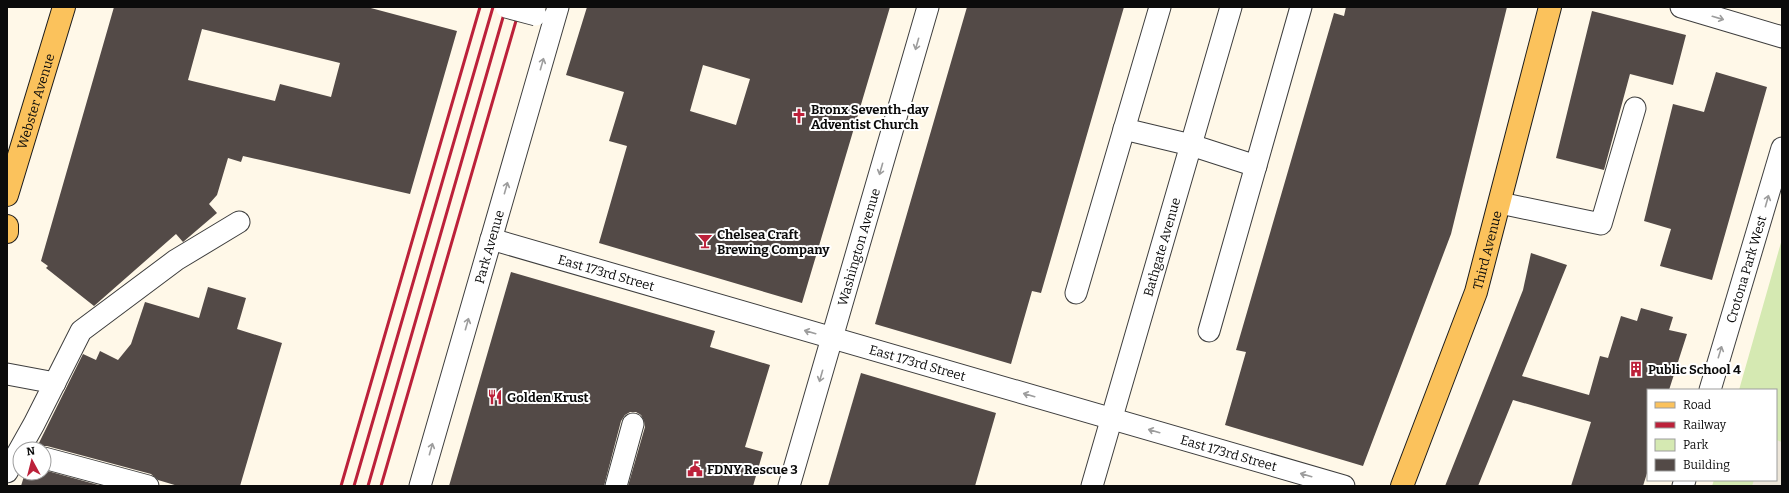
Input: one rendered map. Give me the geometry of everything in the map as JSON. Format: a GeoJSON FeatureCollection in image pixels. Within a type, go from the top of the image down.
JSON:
{"type":"FeatureCollection","features":[{"type":"Feature","properties":{"kind":"main road","name":"Webster Avenue"},"geometry":{"type":"LineString","coordinates":[[7,195],[64,7]]}},
{"type":"Feature","properties":{"kind":"main road","name":"Third Avenue"},"geometry":{"type":"LineString","coordinates":[[1402,486],[1476,292],[1550,7]]}},
{"type":"Feature","properties":{"kind":"main road"},"geometry":{"type":"LineString","coordinates":[[7,226],[7,232]]}},
{"type":"Feature","properties":{"kind":"street"},"geometry":{"type":"LineString","coordinates":[[506,7],[550,14]]}},
{"type":"Feature","properties":{"kind":"street","name":"Washington Avenue"},"geometry":{"type":"LineString","coordinates":[[789,486],[928,7]]}},
{"type":"Feature","properties":{"kind":"street"},"geometry":{"type":"LineString","coordinates":[[1076,293],[1160,7]]}},
{"type":"Feature","properties":{"kind":"street","name":"Bathgate Avenue"},"geometry":{"type":"LineString","coordinates":[[1092,486],[1231,7]]}},
{"type":"Feature","properties":{"kind":"street"},"geometry":{"type":"LineString","coordinates":[[1209,331],[1301,7]]}},
{"type":"Feature","properties":{"kind":"street"},"geometry":{"type":"LineString","coordinates":[[1681,7],[1782,37]]}},
{"type":"Feature","properties":{"kind":"street","name":"Park Avenue"},"geometry":{"type":"LineString","coordinates":[[420,486],[491,239],[550,14]]}},
{"type":"Feature","properties":{"kind":"street"},"geometry":{"type":"LineString","coordinates":[[1500,203],[1601,224],[1636,108]]}},
{"type":"Feature","properties":{"kind":"street"},"geometry":{"type":"LineString","coordinates":[[1124,129],[1191,145],[1256,166]]}},
{"type":"Feature","properties":{"kind":"street","name":"Crotona Park West"},"geometry":{"type":"LineString","coordinates":[[1710,389],[1782,148]]}},
{"type":"Feature","properties":{"kind":"street"},"geometry":{"type":"LineString","coordinates":[[25,441],[81,331],[176,260],[239,222]]}},
{"type":"Feature","properties":{"kind":"street","name":"East 173rd Street"},"geometry":{"type":"LineString","coordinates":[[491,239],[1344,486]]}},
{"type":"Feature","properties":{"kind":"street"},"geometry":{"type":"LineString","coordinates":[[7,374],[55,383]]}},
{"type":"Feature","properties":{"kind":"street"},"geometry":{"type":"LineString","coordinates":[[616,486],[633,424]]}},
{"type":"Feature","properties":{"kind":"street"},"geometry":{"type":"LineString","coordinates":[[52,460],[148,486]]}},
{"type":"Feature","properties":{"kind":"green space"},"geometry":{"type":"Polygon","coordinates":[[[1782,239],[1782,486],[1712,486],[1714,481],[1777,481],[1777,389],[1739,389],[1782,239]]]}},
{"type":"Feature","properties":{"kind":"shaded area"},"geometry":{"type":"Polygon","coordinates":[[[1777,440],[1782,442],[1782,486],[1752,486],[1754,481],[1777,481],[1777,440]]]}},
{"type":"Feature","properties":{"kind":"building"},"geometry":{"type":"Polygon","coordinates":[[[114,7],[367,7],[457,31],[410,194],[243,156],[241,162],[228,158],[217,195],[209,204],[217,213],[183,242],[176,234],[94,306],[46,268],[48,266],[41,261],[114,7]],[[202,29],[188,80],[275,101],[280,84],[331,97],[340,63],[202,29]]]}},
{"type":"Feature","properties":{"kind":"building"},"geometry":{"type":"Polygon","coordinates":[[[587,7],[890,7],[802,303],[599,243],[627,146],[609,141],[624,92],[566,75],[587,7]],[[703,65],[690,111],[736,125],[750,79],[703,65]]]}},
{"type":"Feature","properties":{"kind":"building"},"geometry":{"type":"Polygon","coordinates":[[[967,7],[1124,7],[1041,293],[1032,291],[1011,364],[875,324],[967,7]]]}},
{"type":"Feature","properties":{"kind":"building"},"geometry":{"type":"Polygon","coordinates":[[[1346,7],[1507,7],[1451,234],[1363,466],[1225,425],[1246,352],[1236,350],[1334,13],[1344,16],[1346,7]]]}},
{"type":"Feature","properties":{"kind":"building"},"geometry":{"type":"Polygon","coordinates":[[[1592,11],[1686,35],[1673,85],[1630,74],[1604,170],[1556,158],[1592,11]]]}},
{"type":"Feature","properties":{"kind":"building"},"geometry":{"type":"Polygon","coordinates":[[[1716,72],[1767,87],[1712,280],[1660,266],[1671,229],[1644,221],[1673,104],[1704,112],[1716,72]]]}},
{"type":"Feature","properties":{"kind":"building","name":"Public School 4"},"geometry":{"type":"Polygon","coordinates":[[[1531,253],[1567,265],[1522,376],[1589,395],[1600,356],[1608,358],[1621,316],[1637,321],[1641,308],[1673,317],[1669,330],[1687,334],[1669,389],[1647,389],[1647,473],[1643,486],[1571,486],[1591,422],[1513,400],[1478,486],[1445,486],[1523,290],[1531,253]]]}},
{"type":"Feature","properties":{"kind":"building"},"geometry":{"type":"Polygon","coordinates":[[[511,272],[715,331],[710,347],[770,365],[745,447],[763,452],[753,486],[628,486],[645,427],[641,415],[636,412],[630,412],[625,415],[621,421],[604,486],[449,486],[511,272]]]}},
{"type":"Feature","properties":{"kind":"building"},"geometry":{"type":"Polygon","coordinates":[[[208,287],[246,298],[237,329],[282,343],[240,486],[178,486],[158,480],[151,474],[52,447],[52,441],[40,441],[83,354],[96,360],[100,351],[118,360],[131,344],[145,302],[199,318],[208,287]]]}},
{"type":"Feature","properties":{"kind":"building"},"geometry":{"type":"Polygon","coordinates":[[[861,373],[996,413],[975,486],[828,486],[861,373]]]}},
{"type":"Feature","properties":{"kind":"building"},"geometry":{"type":"Polygon","coordinates":[[[52,472],[102,486],[21,486],[23,481],[52,481],[52,472]]]}},
{"type":"Feature","properties":{"kind":"railway"},"geometry":{"type":"LineString","coordinates":[[341,486],[480,7]]}},
{"type":"Feature","properties":{"kind":"railway"},"geometry":{"type":"LineString","coordinates":[[354,486],[493,7]]}},
{"type":"Feature","properties":{"kind":"railway"},"geometry":{"type":"LineString","coordinates":[[368,486],[506,7]]}},
{"type":"Feature","properties":{"kind":"railway"},"geometry":{"type":"LineString","coordinates":[[381,486],[520,7]]}},
{"type":"Feature","properties":{"kind":"place","name":"Bronx Seventh-day Adventist Church"},"geometry":{"type":"Point","coordinates":[799,116]}},
{"type":"Feature","properties":{"kind":"place","name":"Chelsea Craft Brewing Company"},"geometry":{"type":"Point","coordinates":[705,241]}},
{"type":"Feature","properties":{"kind":"place","name":"Public School 4"},"geometry":{"type":"Point","coordinates":[1636,369]}},
{"type":"Feature","properties":{"kind":"place","name":"Golden Krust"},"geometry":{"type":"Point","coordinates":[495,397]}},
{"type":"Feature","properties":{"kind":"place","name":"FDNY Rescue 3"},"geometry":{"type":"Point","coordinates":[695,469]}}]}
